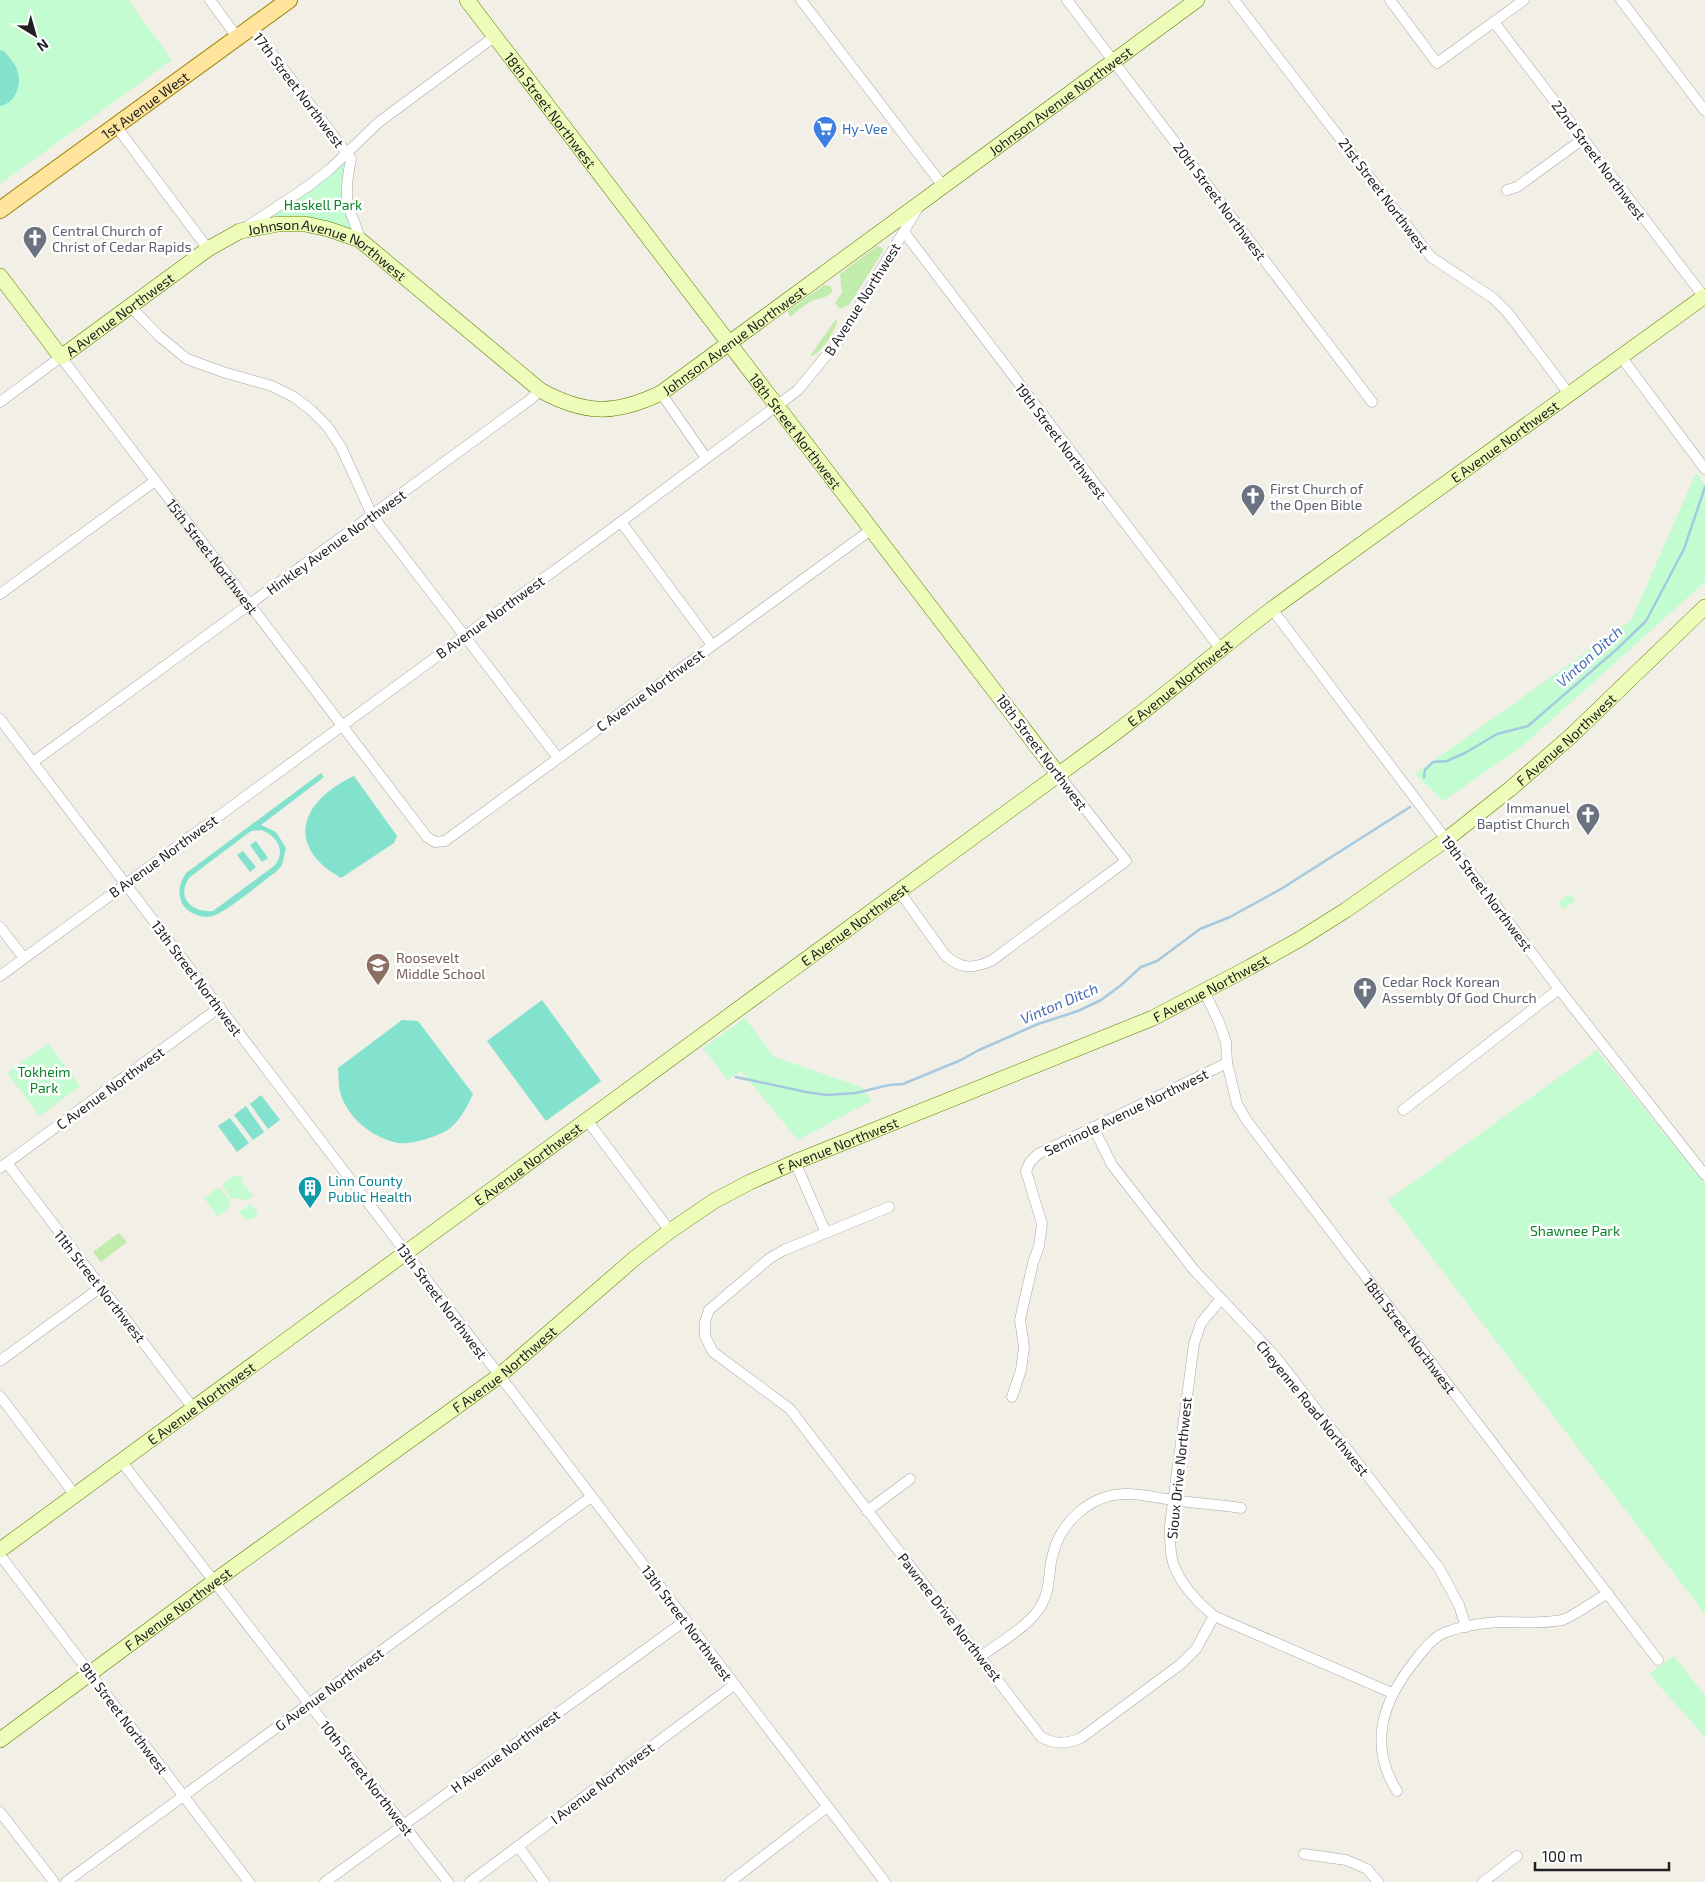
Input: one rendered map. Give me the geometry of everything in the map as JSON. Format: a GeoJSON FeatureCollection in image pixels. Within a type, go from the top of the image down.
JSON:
{"type":"FeatureCollection","features":[{"type":"Feature","properties":{"kind":"main road","name":"1st Avenue West"},"geometry":{"type":"LineString","coordinates":[[0,210],[289,0]]}},
{"type":"Feature","properties":{"kind":"street"},"geometry":{"type":"LineString","coordinates":[[210,0],[237,38]]}},
{"type":"Feature","properties":{"kind":"street","name":"18th Street Northwest"},"geometry":{"type":"LineString","coordinates":[[466,0],[1126,862],[991,960],[976,967],[952,962],[944,955],[899,891]]}},
{"type":"Feature","properties":{"kind":"street"},"geometry":{"type":"LineString","coordinates":[[801,0],[944,186]]}},
{"type":"Feature","properties":{"kind":"street","name":"20th Street Northwest"},"geometry":{"type":"LineString","coordinates":[[1067,0],[1372,402]]}},
{"type":"Feature","properties":{"kind":"street","name":"Johnson Avenue Northwest"},"geometry":{"type":"LineString","coordinates":[[240,231],[278,224],[305,224],[328,229],[360,240],[540,390],[561,402],[582,408],[601,410],[638,404],[662,393],[1197,0]]}},
{"type":"Feature","properties":{"kind":"street","name":"21st Street Northwest"},"geometry":{"type":"LineString","coordinates":[[1234,0],[1431,258],[1493,298],[1508,312],[1570,395]]}},
{"type":"Feature","properties":{"kind":"street"},"geometry":{"type":"LineString","coordinates":[[1390,0],[1437,63],[1524,0]]}},
{"type":"Feature","properties":{"kind":"street"},"geometry":{"type":"LineString","coordinates":[[1621,0],[1705,111]]}},
{"type":"Feature","properties":{"kind":"street","name":"22nd Street Northwest"},"geometry":{"type":"LineString","coordinates":[[1494,22],[1704,296]]}},
{"type":"Feature","properties":{"kind":"street","name":"17th Street Northwest"},"geometry":{"type":"LineString","coordinates":[[252,27],[347,153]]}},
{"type":"Feature","properties":{"kind":"street"},"geometry":{"type":"LineString","coordinates":[[240,231],[307,187],[347,153],[379,122],[494,37]]}},
{"type":"Feature","properties":{"kind":"street"},"geometry":{"type":"LineString","coordinates":[[116,126],[208,249]]}},
{"type":"Feature","properties":{"kind":"street"},"geometry":{"type":"LineString","coordinates":[[1507,190],[1517,187],[1583,140]]}},
{"type":"Feature","properties":{"kind":"street"},"geometry":{"type":"LineString","coordinates":[[347,153],[351,160],[347,184],[349,208],[358,227],[360,240]]}},
{"type":"Feature","properties":{"kind":"street","name":"B Avenue Northwest"},"geometry":{"type":"LineString","coordinates":[[0,976],[621,522],[798,390],[839,340],[921,203]]}},
{"type":"Feature","properties":{"kind":"street","name":"A Avenue Northwest"},"geometry":{"type":"LineString","coordinates":[[0,402],[208,249],[240,231]]}},
{"type":"Feature","properties":{"kind":"street","name":"19th Street Northwest"},"geometry":{"type":"LineString","coordinates":[[904,232],[1220,648]]}},
{"type":"Feature","properties":{"kind":"street","name":"15th Street Northwest"},"geometry":{"type":"LineString","coordinates":[[0,276],[427,837]]}},
{"type":"Feature","properties":{"kind":"street","name":"E Avenue Northwest"},"geometry":{"type":"LineString","coordinates":[[0,1550],[1164,696],[1220,648],[1272,609],[1622,358],[1704,296]]}},
{"type":"Feature","properties":{"kind":"street"},"geometry":{"type":"LineString","coordinates":[[130,306],[159,336],[188,359],[223,372],[272,386],[294,397],[312,410],[341,446],[372,515],[558,758]]}},
{"type":"Feature","properties":{"kind":"street"},"geometry":{"type":"LineString","coordinates":[[1622,358],[1705,469]]}},
{"type":"Feature","properties":{"kind":"street","name":"Hinkley Avenue Northwest"},"geometry":{"type":"LineString","coordinates":[[33,762],[531,399],[540,390]]}},
{"type":"Feature","properties":{"kind":"street"},"geometry":{"type":"LineString","coordinates":[[662,393],[706,458]]}},
{"type":"Feature","properties":{"kind":"street"},"geometry":{"type":"LineString","coordinates":[[0,594],[155,481]]}},
{"type":"Feature","properties":{"kind":"street"},"geometry":{"type":"LineString","coordinates":[[621,522],[712,645]]}},
{"type":"Feature","properties":{"kind":"street","name":"C Avenue Northwest"},"geometry":{"type":"LineString","coordinates":[[427,837],[435,842],[445,841],[872,529]]}},
{"type":"Feature","properties":{"kind":"street","name":"F Avenue Northwest"},"geometry":{"type":"LineString","coordinates":[[0,1740],[215,1581],[500,1376],[635,1258],[714,1201],[794,1162],[1145,1021],[1258,962],[1323,924],[1447,839],[1510,789],[1570,736],[1705,608]]}},
{"type":"Feature","properties":{"kind":"street","name":"19th Street Northwest"},"geometry":{"type":"LineString","coordinates":[[1272,609],[1559,989],[1705,1175]]}},
{"type":"Feature","properties":{"kind":"street","name":"13th Street Northwest"},"geometry":{"type":"LineString","coordinates":[[0,719],[885,1882]]}},
{"type":"Feature","properties":{"kind":"street"},"geometry":{"type":"LineString","coordinates":[[0,927],[24,958]]}},
{"type":"Feature","properties":{"kind":"street"},"geometry":{"type":"LineString","coordinates":[[1403,1110],[1559,989]]}},
{"type":"Feature","properties":{"kind":"street","name":"18th Street Northwest"},"geometry":{"type":"LineString","coordinates":[[1204,991],[1226,1042],[1228,1063],[1237,1104],[1247,1121],[1658,1660]]}},
{"type":"Feature","properties":{"kind":"street","name":"C Avenue Northwest"},"geometry":{"type":"LineString","coordinates":[[3,1164],[220,1008]]}},
{"type":"Feature","properties":{"kind":"street","name":"Seminole Avenue Northwest"},"geometry":{"type":"LineString","coordinates":[[1012,1397],[1021,1370],[1024,1347],[1020,1320],[1032,1264],[1039,1246],[1042,1224],[1026,1171],[1030,1162],[1038,1154],[1228,1063]]}},
{"type":"Feature","properties":{"kind":"street"},"geometry":{"type":"LineString","coordinates":[[587,1120],[670,1231]]}},
{"type":"Feature","properties":{"kind":"street","name":"Cheyenne Road Northwest"},"geometry":{"type":"LineString","coordinates":[[1093,1127],[1112,1165],[1194,1270],[1220,1300],[1275,1356],[1439,1568],[1459,1605],[1466,1627]]}},
{"type":"Feature","properties":{"kind":"street"},"geometry":{"type":"LineString","coordinates":[[794,1162],[826,1233],[889,1207]]}},
{"type":"Feature","properties":{"kind":"street","name":"11th Street Northwest"},"geometry":{"type":"LineString","coordinates":[[3,1164],[101,1287],[193,1408]]}},
{"type":"Feature","properties":{"kind":"street","name":"Pawnee Drive Northwest"},"geometry":{"type":"LineString","coordinates":[[826,1233],[784,1250],[770,1258],[721,1299],[709,1310],[705,1322],[705,1336],[713,1352],[790,1409],[1041,1737],[1052,1743],[1068,1743],[1081,1738],[1181,1664],[1196,1649],[1214,1616]]}},
{"type":"Feature","properties":{"kind":"street"},"geometry":{"type":"LineString","coordinates":[[0,1361],[101,1287]]}},
{"type":"Feature","properties":{"kind":"street","name":"Sioux Drive Northwest"},"geometry":{"type":"LineString","coordinates":[[1220,1300],[1201,1323],[1194,1344],[1170,1525],[1171,1554],[1178,1572],[1187,1589],[1214,1616],[1392,1693]]}},
{"type":"Feature","properties":{"kind":"street"},"geometry":{"type":"LineString","coordinates":[[0,1396],[75,1494]]}},
{"type":"Feature","properties":{"kind":"street","name":"10th Street Northwest"},"geometry":{"type":"LineString","coordinates":[[121,1461],[448,1882]]}},
{"type":"Feature","properties":{"kind":"street"},"geometry":{"type":"LineString","coordinates":[[867,1511],[910,1478]]}},
{"type":"Feature","properties":{"kind":"street"},"geometry":{"type":"LineString","coordinates":[[980,1657],[1032,1618],[1043,1602],[1050,1581],[1052,1554],[1060,1533],[1076,1514],[1100,1499],[1122,1494],[1241,1508]]}},
{"type":"Feature","properties":{"kind":"street","name":"G Avenue Northwest"},"geometry":{"type":"LineString","coordinates":[[66,1882],[591,1497]]}},
{"type":"Feature","properties":{"kind":"street","name":"9th Street Northwest"},"geometry":{"type":"LineString","coordinates":[[0,1555],[249,1882]]}},
{"type":"Feature","properties":{"kind":"street"},"geometry":{"type":"LineString","coordinates":[[1397,1791],[1384,1765],[1380,1742],[1384,1717],[1392,1693],[1424,1649],[1442,1634],[1466,1627],[1499,1622],[1533,1623],[1564,1620],[1608,1593]]}},
{"type":"Feature","properties":{"kind":"street","name":"H Avenue Northwest"},"geometry":{"type":"LineString","coordinates":[[324,1882],[686,1620]]}},
{"type":"Feature","properties":{"kind":"street","name":"I Avenue Northwest"},"geometry":{"type":"LineString","coordinates":[[470,1882],[734,1685]]}},
{"type":"Feature","properties":{"kind":"street"},"geometry":{"type":"LineString","coordinates":[[730,1882],[827,1807]]}},
{"type":"Feature","properties":{"kind":"street"},"geometry":{"type":"LineString","coordinates":[[0,1812],[54,1882]]}},
{"type":"Feature","properties":{"kind":"street"},"geometry":{"type":"LineString","coordinates":[[518,1846],[544,1882]]}},
{"type":"Feature","properties":{"kind":"street"},"geometry":{"type":"LineString","coordinates":[[1304,1854],[1346,1860],[1367,1869],[1378,1882]]}},
{"type":"Feature","properties":{"kind":"street"},"geometry":{"type":"LineString","coordinates":[[1483,1882],[1517,1856]]}},
{"type":"Feature","properties":{"kind":"green space"},"geometry":{"type":"Polygon","coordinates":[[[0,0],[128,0],[172,60],[0,184],[0,0]]]}},
{"type":"Feature","properties":{"kind":"green space","name":"Haskell Park"},"geometry":{"type":"Polygon","coordinates":[[[347,153],[347,184],[360,240],[328,229],[256,227],[347,153]]]}},
{"type":"Feature","properties":{"kind":"green space"},"geometry":{"type":"Polygon","coordinates":[[[877,246],[883,248],[883,251],[849,305],[840,309],[835,303],[842,293],[840,274],[877,246]]]}},
{"type":"Feature","properties":{"kind":"green space"},"geometry":{"type":"Polygon","coordinates":[[[824,285],[830,286],[833,291],[825,297],[810,302],[790,317],[788,311],[824,285]]]}},
{"type":"Feature","properties":{"kind":"green space"},"geometry":{"type":"Polygon","coordinates":[[[836,319],[834,329],[828,341],[819,351],[810,356],[836,319]]]}},
{"type":"Feature","properties":{"kind":"green space"},"geometry":{"type":"Polygon","coordinates":[[[1696,473],[1705,484],[1705,582],[1520,748],[1443,801],[1415,774],[1632,619],[1696,473]]]}},
{"type":"Feature","properties":{"kind":"green space"},"geometry":{"type":"Polygon","coordinates":[[[1570,894],[1575,901],[1564,909],[1558,902],[1570,894]]]}},
{"type":"Feature","properties":{"kind":"green space"},"geometry":{"type":"Polygon","coordinates":[[[745,1018],[774,1057],[862,1087],[871,1101],[798,1140],[741,1071],[728,1080],[703,1048],[745,1018]]]}},
{"type":"Feature","properties":{"kind":"green space","name":"Tokheim Park"},"geometry":{"type":"Polygon","coordinates":[[[48,1043],[80,1086],[40,1116],[7,1073],[48,1043]]]}},
{"type":"Feature","properties":{"kind":"green space","name":"Shawnee Park"},"geometry":{"type":"Polygon","coordinates":[[[1597,1050],[1705,1184],[1705,1614],[1388,1200],[1597,1050]]]}},
{"type":"Feature","properties":{"kind":"green space"},"geometry":{"type":"Polygon","coordinates":[[[234,1176],[240,1176],[243,1180],[242,1183],[252,1194],[252,1197],[247,1200],[231,1198],[223,1184],[234,1176]]]}},
{"type":"Feature","properties":{"kind":"green space"},"geometry":{"type":"Polygon","coordinates":[[[218,1188],[230,1200],[229,1208],[218,1217],[204,1198],[218,1188]]]}},
{"type":"Feature","properties":{"kind":"green space"},"geometry":{"type":"Polygon","coordinates":[[[251,1204],[258,1214],[253,1219],[245,1220],[239,1212],[251,1204]]]}},
{"type":"Feature","properties":{"kind":"green space"},"geometry":{"type":"Polygon","coordinates":[[[119,1233],[127,1242],[101,1262],[93,1252],[119,1233]]]}},
{"type":"Feature","properties":{"kind":"green space"},"geometry":{"type":"Polygon","coordinates":[[[1674,1656],[1705,1696],[1705,1737],[1649,1674],[1674,1656]]]}},
{"type":"Feature","properties":{"kind":"shaded area"},"geometry":{"type":"Polygon","coordinates":[[[0,50],[4,51],[16,67],[19,79],[17,91],[11,101],[0,106],[0,50]]]}},
{"type":"Feature","properties":{"kind":"shaded area"},"geometry":{"type":"Polygon","coordinates":[[[321,773],[324,777],[261,825],[276,832],[286,848],[282,865],[277,871],[236,902],[219,913],[208,917],[199,916],[187,910],[182,903],[179,891],[186,873],[321,773]],[[261,830],[251,831],[190,877],[184,891],[188,902],[198,909],[213,911],[274,866],[278,861],[280,850],[276,840],[267,832],[261,830]]]}},
{"type":"Feature","properties":{"kind":"shaded area"},"geometry":{"type":"Polygon","coordinates":[[[354,776],[397,836],[394,843],[341,878],[323,865],[311,852],[306,838],[306,824],[312,810],[322,797],[336,786],[354,776]]]}},
{"type":"Feature","properties":{"kind":"shaded area"},"geometry":{"type":"Polygon","coordinates":[[[256,841],[268,858],[262,862],[250,845],[256,841]]]}},
{"type":"Feature","properties":{"kind":"shaded area"},"geometry":{"type":"Polygon","coordinates":[[[243,851],[256,867],[250,872],[237,855],[243,851]]]}},
{"type":"Feature","properties":{"kind":"shaded area"},"geometry":{"type":"Polygon","coordinates":[[[542,1000],[601,1081],[546,1121],[487,1041],[542,1000]]]}},
{"type":"Feature","properties":{"kind":"shaded area"},"geometry":{"type":"Polygon","coordinates":[[[402,1020],[418,1021],[473,1094],[459,1119],[451,1128],[436,1136],[409,1143],[398,1143],[380,1137],[356,1119],[341,1095],[338,1068],[402,1020]]]}},
{"type":"Feature","properties":{"kind":"shaded area"},"geometry":{"type":"Polygon","coordinates":[[[261,1095],[280,1120],[268,1129],[250,1104],[261,1095]]]}},
{"type":"Feature","properties":{"kind":"shaded area"},"geometry":{"type":"Polygon","coordinates":[[[246,1106],[264,1132],[253,1140],[234,1115],[246,1106]]]}},
{"type":"Feature","properties":{"kind":"shaded area"},"geometry":{"type":"Polygon","coordinates":[[[230,1118],[249,1143],[237,1152],[218,1126],[230,1118]]]}},
{"type":"Feature","properties":{"kind":"waterway","name":"Vinton Ditch"},"geometry":{"type":"LineString","coordinates":[[1424,777],[1425,770],[1433,762],[1447,761],[1465,753],[1497,734],[1528,726],[1617,649],[1646,621],[1684,549],[1705,487]]}},
{"type":"Feature","properties":{"kind":"waterway","name":"Vinton Ditch"},"geometry":{"type":"LineString","coordinates":[[736,1077],[827,1095],[856,1093],[889,1085],[903,1084],[961,1060],[1038,1024],[1078,1011],[1101,1000],[1141,967],[1157,961],[1200,929],[1230,917],[1281,889],[1410,807]]}},
{"type":"Feature","properties":{"kind":"place","name":"Hy-Vee"},"geometry":{"type":"Point","coordinates":[825,149]}},
{"type":"Feature","properties":{"kind":"place","name":"Central Church of Christ of Cedar Rapids"},"geometry":{"type":"Point","coordinates":[35,259]}},
{"type":"Feature","properties":{"kind":"place","name":"First Church of the Open Bible"},"geometry":{"type":"Point","coordinates":[1253,517]}},
{"type":"Feature","properties":{"kind":"place","name":"Immanuel Baptist Church"},"geometry":{"type":"Point","coordinates":[1588,836]}},
{"type":"Feature","properties":{"kind":"place","name":"Roosevelt Middle School"},"geometry":{"type":"Point","coordinates":[378,986]}},
{"type":"Feature","properties":{"kind":"place","name":"Cedar Rock Korean Assembly Of God Church"},"geometry":{"type":"Point","coordinates":[1365,1010]}},
{"type":"Feature","properties":{"kind":"place","name":"Linn County Public Health"},"geometry":{"type":"Point","coordinates":[310,1209]}}]}
